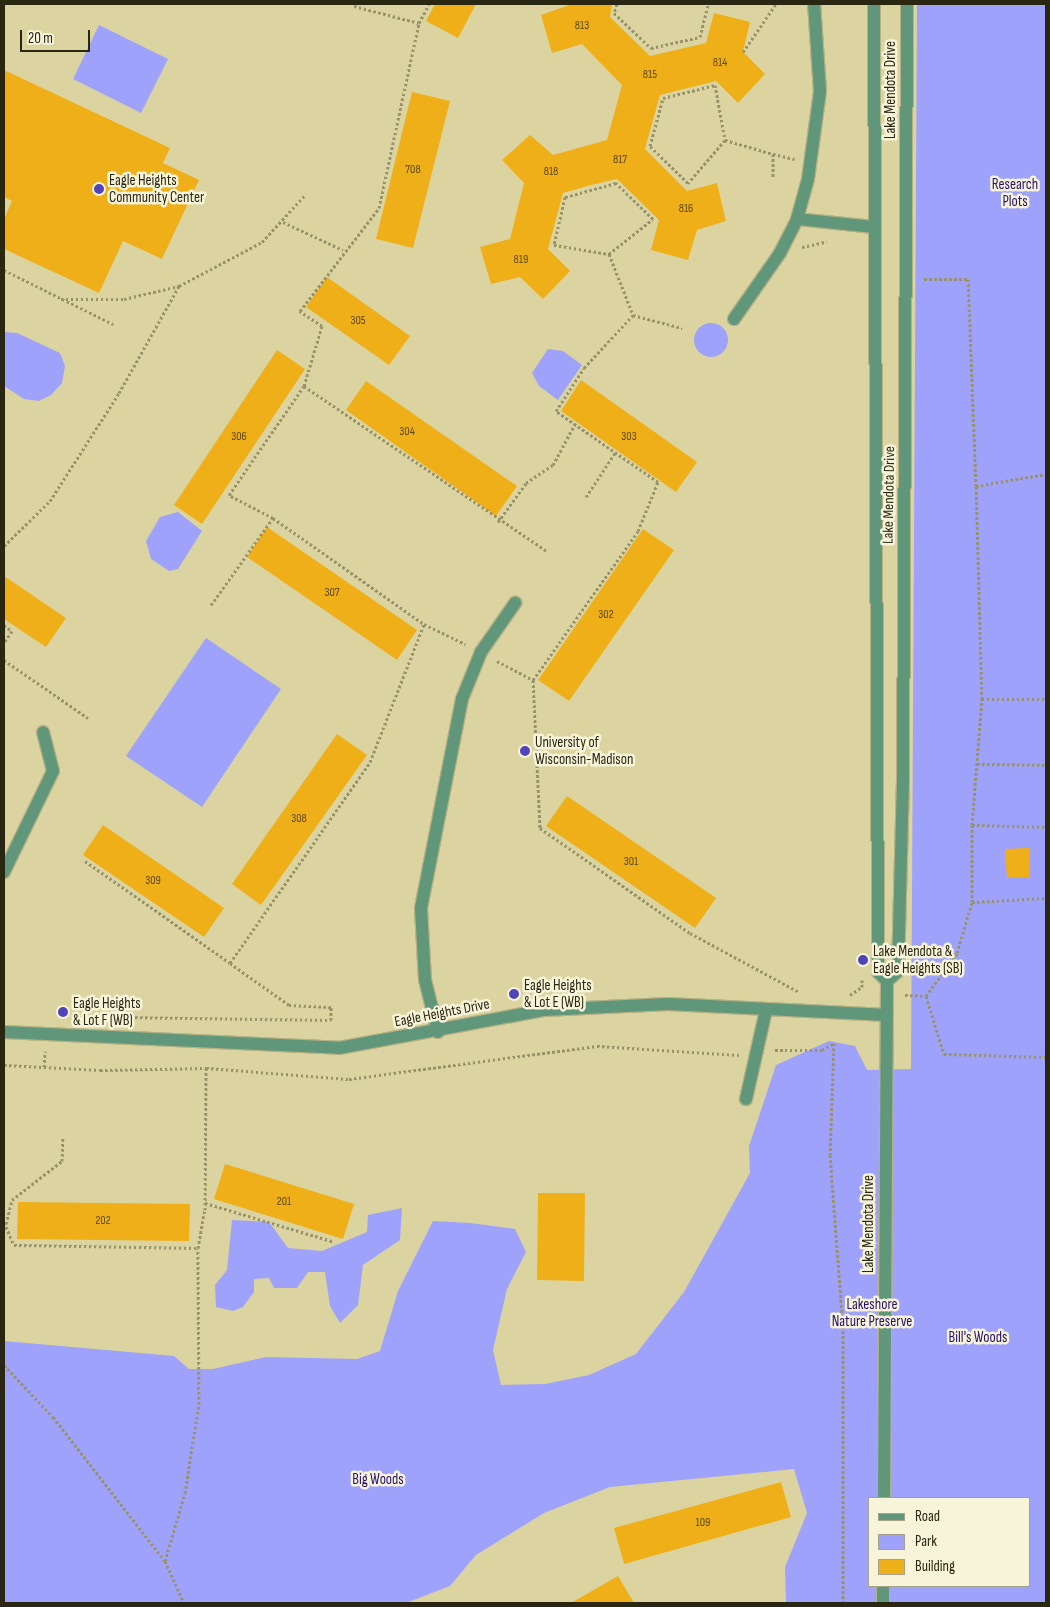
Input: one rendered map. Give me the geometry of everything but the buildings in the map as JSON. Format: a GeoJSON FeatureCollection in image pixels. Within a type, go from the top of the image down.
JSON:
{"type":"FeatureCollection","features":[{"type":"Feature","properties":{"kind":"street"},"geometry":{"type":"LineString","coordinates":[[734,319],[761,285],[797,219],[813,153],[820,91],[814,4]]}},
{"type":"Feature","properties":{"kind":"street","name":"Lake Mendota Drive"},"geometry":{"type":"LineString","coordinates":[[874,4],[873,227],[878,972],[887,981],[884,1497]]}},
{"type":"Feature","properties":{"kind":"street","name":"Lake Mendota Drive"},"geometry":{"type":"LineString","coordinates":[[887,981],[898,971],[903,778],[907,4]]}},
{"type":"Feature","properties":{"kind":"street"},"geometry":{"type":"LineString","coordinates":[[797,219],[873,227]]}},
{"type":"Feature","properties":{"kind":"street"},"geometry":{"type":"LineString","coordinates":[[438,1032],[425,980],[421,908],[462,699],[481,652],[515,603]]}},
{"type":"Feature","properties":{"kind":"street"},"geometry":{"type":"LineString","coordinates":[[4,872],[53,771],[43,732]]}},
{"type":"Feature","properties":{"kind":"street","name":"Eagle Heights Drive"},"geometry":{"type":"LineString","coordinates":[[4,1032],[339,1048],[438,1032],[544,1010],[668,1004],[887,1015]]}},
{"type":"Feature","properties":{"kind":"street"},"geometry":{"type":"LineString","coordinates":[[746,1100],[766,1010]]}},
{"type":"Feature","properties":{"kind":"street"},"geometry":{"type":"LineString","coordinates":[[883,1587],[883,1603]]}},
{"type":"Feature","properties":{"kind":"path"},"geometry":{"type":"LineString","coordinates":[[429,4],[419,23],[378,208],[343,250],[300,311],[322,326],[304,386],[228,495],[273,518],[424,624],[533,680]]}},
{"type":"Feature","properties":{"kind":"path"},"geometry":{"type":"LineString","coordinates":[[617,4],[614,14],[651,48],[700,36],[708,4]]}},
{"type":"Feature","properties":{"kind":"path"},"geometry":{"type":"LineString","coordinates":[[744,52],[776,4]]}},
{"type":"Feature","properties":{"kind":"path"},"geometry":{"type":"LineString","coordinates":[[354,6],[419,23]]}},
{"type":"Feature","properties":{"kind":"path"},"geometry":{"type":"LineString","coordinates":[[715,84],[725,140],[688,183],[650,146],[663,98],[715,84]]}},
{"type":"Feature","properties":{"kind":"path"},"geometry":{"type":"LineString","coordinates":[[725,140],[773,154],[773,177]]}},
{"type":"Feature","properties":{"kind":"path"},"geometry":{"type":"LineString","coordinates":[[616,183],[653,219],[609,254],[554,245],[565,197],[616,183]]}},
{"type":"Feature","properties":{"kind":"path"},"geometry":{"type":"LineString","coordinates":[[61,299],[124,298],[179,286],[233,260],[283,222],[305,195]]}},
{"type":"Feature","properties":{"kind":"path"},"geometry":{"type":"LineString","coordinates":[[283,222],[343,250]]}},
{"type":"Feature","properties":{"kind":"path"},"geometry":{"type":"LineString","coordinates":[[609,254],[633,315]]}},
{"type":"Feature","properties":{"kind":"path"},"geometry":{"type":"LineString","coordinates":[[4,270],[113,324]]}},
{"type":"Feature","properties":{"kind":"path"},"geometry":{"type":"LineString","coordinates":[[4,546],[50,501],[119,394],[179,286]]}},
{"type":"Feature","properties":{"kind":"path"},"geometry":{"type":"LineString","coordinates":[[633,315],[682,328]]}},
{"type":"Feature","properties":{"kind":"path"},"geometry":{"type":"LineString","coordinates":[[633,315],[584,368],[556,411],[658,482],[638,531],[533,680],[540,828],[690,933],[806,995]]}},
{"type":"Feature","properties":{"kind":"path"},"geometry":{"type":"LineString","coordinates":[[304,386],[498,522],[548,552]]}},
{"type":"Feature","properties":{"kind":"path"},"geometry":{"type":"LineString","coordinates":[[498,522],[526,483],[553,465],[575,424]]}},
{"type":"Feature","properties":{"kind":"path"},"geometry":{"type":"LineString","coordinates":[[586,496],[615,453]]}},
{"type":"Feature","properties":{"kind":"path"},"geometry":{"type":"LineString","coordinates":[[926,996],[957,953],[972,902],[972,825],[982,699],[976,486],[1046,474]]}},
{"type":"Feature","properties":{"kind":"path"},"geometry":{"type":"LineString","coordinates":[[210,605],[273,518]]}},
{"type":"Feature","properties":{"kind":"path"},"geometry":{"type":"LineString","coordinates":[[230,963],[370,762],[424,624]]}},
{"type":"Feature","properties":{"kind":"path"},"geometry":{"type":"LineString","coordinates":[[4,625],[12,631],[4,643]]}},
{"type":"Feature","properties":{"kind":"path"},"geometry":{"type":"LineString","coordinates":[[4,660],[88,718]]}},
{"type":"Feature","properties":{"kind":"path"},"geometry":{"type":"LineString","coordinates":[[982,699],[1046,699]]}},
{"type":"Feature","properties":{"kind":"path"},"geometry":{"type":"LineString","coordinates":[[977,764],[1046,765]]}},
{"type":"Feature","properties":{"kind":"path"},"geometry":{"type":"LineString","coordinates":[[972,825],[1046,827]]}},
{"type":"Feature","properties":{"kind":"path"},"geometry":{"type":"LineString","coordinates":[[85,861],[289,1005],[331,1007],[331,1020],[112,1017]]}},
{"type":"Feature","properties":{"kind":"path"},"geometry":{"type":"LineString","coordinates":[[972,902],[1046,898]]}},
{"type":"Feature","properties":{"kind":"path"},"geometry":{"type":"LineString","coordinates":[[840,996],[862,987],[863,973]]}},
{"type":"Feature","properties":{"kind":"path"},"geometry":{"type":"LineString","coordinates":[[887,995],[926,996]]}},
{"type":"Feature","properties":{"kind":"path"},"geometry":{"type":"LineString","coordinates":[[926,996],[944,1054],[1046,1057]]}},
{"type":"Feature","properties":{"kind":"path"},"geometry":{"type":"LineString","coordinates":[[44,1068],[45,1034]]}},
{"type":"Feature","properties":{"kind":"path"},"geometry":{"type":"LineString","coordinates":[[4,1065],[44,1068],[206,1068],[349,1079],[587,1046],[731,1056],[757,1052],[822,1050],[834,1043],[830,1154],[843,1326],[843,1603]]}},
{"type":"Feature","properties":{"kind":"path"},"geometry":{"type":"LineString","coordinates":[[165,1561],[185,1493],[199,1404],[198,1248],[205,1203],[206,1068]]}},
{"type":"Feature","properties":{"kind":"path"},"geometry":{"type":"LineString","coordinates":[[63,1138],[62,1161],[12,1200],[5,1223],[14,1245],[198,1248]]}},
{"type":"Feature","properties":{"kind":"path"},"geometry":{"type":"LineString","coordinates":[[205,1203],[332,1241]]}},
{"type":"Feature","properties":{"kind":"path"},"geometry":{"type":"LineString","coordinates":[[4,1365],[52,1417],[165,1561],[184,1603]]}},
{"type":"Feature","properties":{"kind":"green space","name":"Lakeshore Nature Preserve"},"geometry":{"type":"Polygon","coordinates":[[[917,4],[1046,4],[1046,1603],[786,1603],[785,1567],[807,1513],[794,1469],[610,1487],[544,1513],[476,1555],[450,1586],[406,1603],[4,1603],[4,1341],[174,1356],[189,1369],[213,1369],[266,1357],[357,1359],[380,1351],[398,1291],[433,1221],[470,1223],[515,1229],[526,1252],[507,1289],[493,1350],[501,1385],[545,1384],[589,1375],[636,1354],[684,1292],[750,1173],[749,1146],[776,1065],[829,1041],[855,1046],[867,1070],[911,1069],[917,4]]]}},
{"type":"Feature","properties":{"kind":"green space"},"geometry":{"type":"Polygon","coordinates":[[[99,25],[168,59],[141,113],[73,79],[99,25]]]}},
{"type":"Feature","properties":{"kind":"green space"},"geometry":{"type":"Polygon","coordinates":[[[711,323],[723,328],[728,340],[723,352],[711,357],[699,352],[694,340],[699,328],[711,323]]]}},
{"type":"Feature","properties":{"kind":"green space"},"geometry":{"type":"Polygon","coordinates":[[[4,332],[17,333],[60,353],[65,366],[62,383],[51,395],[39,401],[24,399],[4,386],[4,332]]]}},
{"type":"Feature","properties":{"kind":"green space"},"geometry":{"type":"Polygon","coordinates":[[[548,349],[563,351],[582,365],[558,400],[539,386],[532,373],[548,349]]]}},
{"type":"Feature","properties":{"kind":"green space"},"geometry":{"type":"Polygon","coordinates":[[[178,512],[202,531],[178,569],[169,571],[151,559],[146,541],[160,517],[178,512]]]}},
{"type":"Feature","properties":{"kind":"green space"},"geometry":{"type":"Polygon","coordinates":[[[206,638],[281,689],[202,807],[126,756],[206,638]]]}},
{"type":"Feature","properties":{"kind":"green space"},"geometry":{"type":"Polygon","coordinates":[[[402,1208],[400,1240],[363,1265],[358,1305],[340,1323],[330,1306],[325,1272],[308,1272],[297,1288],[274,1288],[269,1278],[254,1279],[254,1292],[243,1307],[233,1311],[216,1307],[215,1285],[227,1270],[232,1220],[269,1222],[288,1248],[322,1251],[367,1232],[368,1215],[402,1208]]]}},
{"type":"Feature","properties":{"kind":"place","name":"Eagle Heights Community Center"},"geometry":{"type":"Point","coordinates":[99,189]}},
{"type":"Feature","properties":{"kind":"place","name":"University of Wisconsin-Madison"},"geometry":{"type":"Point","coordinates":[525,751]}},
{"type":"Feature","properties":{"kind":"place","name":"Lake Mendota & Eagle Heights (SB)"},"geometry":{"type":"Point","coordinates":[863,960]}},
{"type":"Feature","properties":{"kind":"place","name":"Eagle Heights & Lot E (WB)"},"geometry":{"type":"Point","coordinates":[514,994]}},
{"type":"Feature","properties":{"kind":"place","name":"Eagle Heights & Lot F (WB)"},"geometry":{"type":"Point","coordinates":[63,1012]}},
{"type":"Feature","properties":{"kind":"park label","name":"Research Plots"},"geometry":{"type":"Point","coordinates":[1015,192]}},
{"type":"Feature","properties":{"kind":"park label","name":"Bill's Woods"},"geometry":{"type":"Point","coordinates":[978,1338]}},
{"type":"Feature","properties":{"kind":"park label","name":"Big Woods"},"geometry":{"type":"Point","coordinates":[378,1480]}}]}
